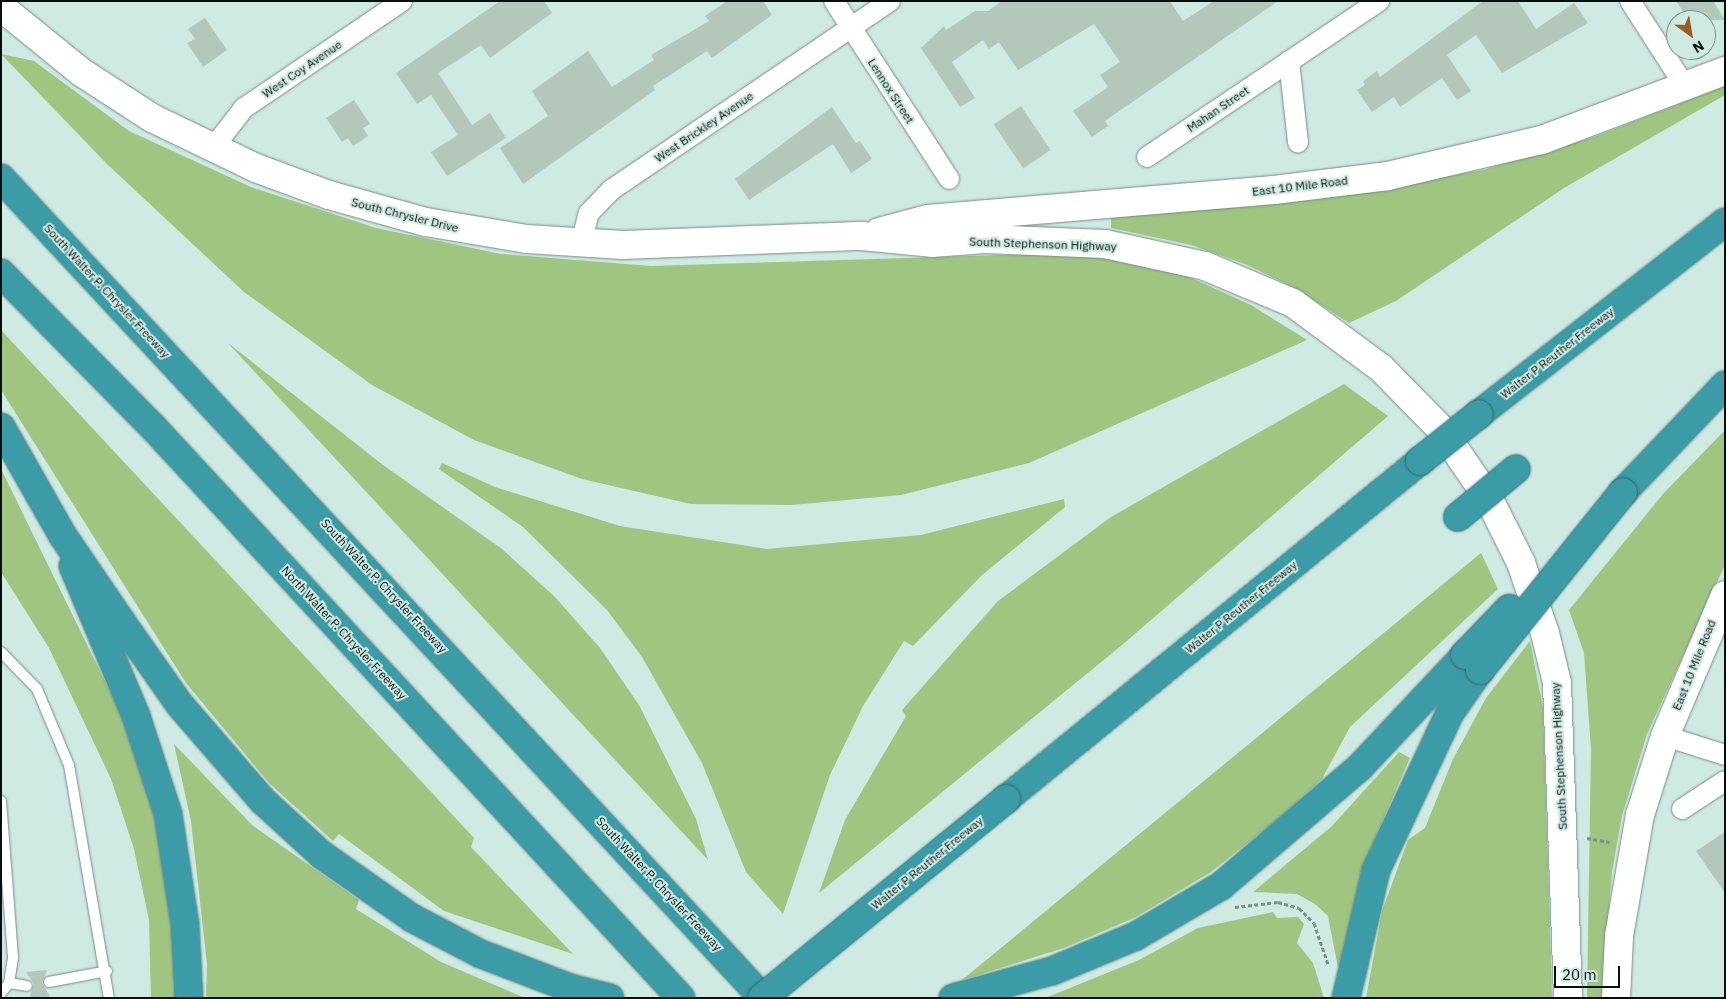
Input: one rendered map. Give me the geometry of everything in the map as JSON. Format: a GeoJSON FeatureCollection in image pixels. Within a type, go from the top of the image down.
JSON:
{"type":"FeatureCollection","features":[{"type":"Feature","properties":{"kind":"highway","name":"South Walter P. Chrysler Freeway"},"geometry":{"type":"LineString","coordinates":[[1,178],[763,998]]}},
{"type":"Feature","properties":{"kind":"highway","name":"Walter P Reuther Freeway"},"geometry":{"type":"LineString","coordinates":[[763,998],[1420,461],[1725,222]]}},
{"type":"Feature","properties":{"kind":"highway","name":"North Walter P. Chrysler Freeway"},"geometry":{"type":"LineString","coordinates":[[1,273],[152,426],[681,998]]}},
{"type":"Feature","properties":{"kind":"highway"},"geometry":{"type":"LineString","coordinates":[[963,996],[1052,971],[1136,936],[1221,886],[1360,767],[1473,663],[1623,492],[1725,386]]}},
{"type":"Feature","properties":{"kind":"highway"},"geometry":{"type":"LineString","coordinates":[[1,427],[63,536],[180,705],[264,801],[322,855],[412,918],[481,954],[570,988],[610,998]]}},
{"type":"Feature","properties":{"kind":"highway"},"geometry":{"type":"LineString","coordinates":[[1458,517],[1516,469]]}},
{"type":"Feature","properties":{"kind":"highway"},"geometry":{"type":"LineString","coordinates":[[63,536],[85,604],[136,716],[168,814],[184,924],[189,998]]}},
{"type":"Feature","properties":{"kind":"highway"},"geometry":{"type":"LineString","coordinates":[[1346,998],[1376,870],[1473,663]]}},
{"type":"Feature","properties":{"kind":"main road","name":"South Chrysler Drive"},"geometry":{"type":"LineString","coordinates":[[5,9],[114,94],[213,148],[256,168],[377,210],[478,233],[581,244],[686,245],[861,236]]}},
{"type":"Feature","properties":{"kind":"main road","name":"East 10 Mile Road"},"geometry":{"type":"LineString","coordinates":[[861,236],[928,219],[1274,190],[1388,176],[1542,140],[1725,72]]}},
{"type":"Feature","properties":{"kind":"main road","name":"South Stephenson Highway"},"geometry":{"type":"LineString","coordinates":[[861,236],[932,243],[985,239],[1106,244],[1186,260],[1249,281],[1293,304],[1374,362],[1413,398],[1441,429],[1489,499],[1521,563],[1545,633],[1559,706],[1568,998]]}},
{"type":"Feature","properties":{"kind":"main road","name":"East 10 Mile Road"},"geometry":{"type":"LineString","coordinates":[[1665,736],[1725,595]]}},
{"type":"Feature","properties":{"kind":"main road"},"geometry":{"type":"LineString","coordinates":[[1616,998],[1626,881],[1640,815],[1665,736]]}},
{"type":"Feature","properties":{"kind":"street","name":"West Coy Avenue"},"geometry":{"type":"LineString","coordinates":[[213,148],[244,108],[402,1]]}},
{"type":"Feature","properties":{"kind":"street","name":"Lennox Street"},"geometry":{"type":"LineString","coordinates":[[834,1],[949,179]]}},
{"type":"Feature","properties":{"kind":"street","name":"West Brickley Avenue"},"geometry":{"type":"LineString","coordinates":[[581,244],[589,213],[611,190],[890,1]]}},
{"type":"Feature","properties":{"kind":"street","name":"Mahan Street"},"geometry":{"type":"LineString","coordinates":[[1147,157],[1379,1]]}},
{"type":"Feature","properties":{"kind":"street"},"geometry":{"type":"LineString","coordinates":[[1630,1],[1686,88]]}},
{"type":"Feature","properties":{"kind":"street"},"geometry":{"type":"LineString","coordinates":[[1289,61],[1298,142]]}},
{"type":"Feature","properties":{"kind":"street"},"geometry":{"type":"LineString","coordinates":[[1665,736],[1725,755]]}},
{"type":"Feature","properties":{"kind":"street"},"geometry":{"type":"LineString","coordinates":[[1682,809],[1725,780]]}},
{"type":"Feature","properties":{"kind":"lane"},"geometry":{"type":"LineString","coordinates":[[1,652],[37,689],[59,734],[69,765],[107,971],[109,998]]}},
{"type":"Feature","properties":{"kind":"lane"},"geometry":{"type":"LineString","coordinates":[[1,801],[13,958],[9,983],[1,993]]}},
{"type":"Feature","properties":{"kind":"lane"},"geometry":{"type":"LineString","coordinates":[[49,982],[107,971]]}},
{"type":"Feature","properties":{"kind":"lane"},"geometry":{"type":"LineString","coordinates":[[9,983],[27,986]]}},
{"type":"Feature","properties":{"kind":"path"},"geometry":{"type":"LineString","coordinates":[[1586,838],[1621,844]]}},
{"type":"Feature","properties":{"kind":"path"},"geometry":{"type":"LineString","coordinates":[[1228,908],[1278,902],[1299,908],[1314,923],[1330,970]]}},
{"type":"Feature","properties":{"kind":"green space"},"geometry":{"type":"Polygon","coordinates":[[[1,54],[34,61],[129,131],[251,187],[376,228],[501,254],[651,266],[1038,254],[1114,259],[1189,277],[1251,305],[1307,340],[1029,463],[901,495],[792,505],[691,504],[582,479],[474,440],[372,385],[244,292],[107,164],[1,54]]]}},
{"type":"Feature","properties":{"kind":"green space"},"geometry":{"type":"Polygon","coordinates":[[[1725,86],[1725,95],[1564,188],[1396,301],[1349,323],[1295,288],[1245,264],[1191,245],[1111,228],[1111,218],[1299,201],[1483,170],[1594,137],[1725,86]]]}},
{"type":"Feature","properties":{"kind":"green space"},"geometry":{"type":"Polygon","coordinates":[[[1,330],[474,838],[471,847],[573,954],[444,911],[339,834],[333,841],[269,783],[186,683],[1,390],[1,330]]]}},
{"type":"Feature","properties":{"kind":"green space"},"geometry":{"type":"Polygon","coordinates":[[[228,343],[383,465],[502,549],[555,597],[600,648],[639,705],[696,819],[708,860],[228,343]]]}},
{"type":"Feature","properties":{"kind":"green space"},"geometry":{"type":"Polygon","coordinates":[[[1344,384],[1388,416],[1122,645],[819,893],[845,820],[906,716],[902,710],[998,601],[1111,517],[1344,384]]]}},
{"type":"Feature","properties":{"kind":"green space"},"geometry":{"type":"Polygon","coordinates":[[[1725,430],[1725,565],[1647,734],[1622,816],[1612,872],[1601,998],[1587,998],[1591,749],[1584,653],[1569,610],[1663,494],[1725,430]]]}},
{"type":"Feature","properties":{"kind":"green space"},"geometry":{"type":"Polygon","coordinates":[[[442,463],[495,487],[620,526],[767,549],[921,535],[1064,499],[1065,507],[981,576],[913,646],[904,641],[863,706],[830,775],[783,914],[746,872],[702,763],[642,657],[607,610],[523,527],[439,469],[442,463]]]}},
{"type":"Feature","properties":{"kind":"green space"},"geometry":{"type":"Polygon","coordinates":[[[1,469],[124,720],[143,771],[169,884],[177,998],[151,998],[149,920],[134,849],[111,779],[49,648],[1,572],[1,469]]]}},
{"type":"Feature","properties":{"kind":"green space"},"geometry":{"type":"Polygon","coordinates":[[[1481,553],[1498,589],[1350,727],[1322,779],[1274,822],[1211,872],[1136,917],[1064,948],[962,980],[1481,553]]]}},
{"type":"Feature","properties":{"kind":"green space"},"geometry":{"type":"Polygon","coordinates":[[[1530,641],[1543,708],[1552,998],[1366,998],[1382,911],[1408,840],[1425,828],[1453,759],[1486,698],[1530,641]]]}},
{"type":"Feature","properties":{"kind":"green space"},"geometry":{"type":"Polygon","coordinates":[[[174,744],[252,825],[359,900],[356,909],[441,962],[525,998],[206,998],[207,964],[191,821],[174,744]]]}},
{"type":"Feature","properties":{"kind":"green space"},"geometry":{"type":"Polygon","coordinates":[[[1399,752],[1410,758],[1365,861],[1338,968],[1328,916],[1315,904],[1297,894],[1253,892],[1332,826],[1399,752]]]}},
{"type":"Feature","properties":{"kind":"green space"},"geometry":{"type":"Polygon","coordinates":[[[1273,912],[1277,918],[1298,917],[1304,924],[1297,943],[1313,963],[1324,998],[1045,998],[1139,960],[1198,928],[1273,912]]]}},
{"type":"Feature","properties":{"kind":"building"},"geometry":{"type":"Polygon","coordinates":[[[500,1],[544,1],[552,13],[490,58],[481,45],[438,73],[472,125],[490,113],[506,138],[447,176],[431,152],[458,135],[431,95],[417,104],[396,73],[500,1]]]}},
{"type":"Feature","properties":{"kind":"building"},"geometry":{"type":"Polygon","coordinates":[[[727,1],[763,1],[772,15],[712,58],[707,51],[653,86],[655,90],[523,184],[500,148],[548,116],[532,91],[588,51],[612,87],[654,60],[651,55],[709,21],[705,16],[727,1]]]}},
{"type":"Feature","properties":{"kind":"building"},"geometry":{"type":"Polygon","coordinates":[[[1002,1],[1170,1],[1183,21],[1214,1],[1278,1],[1105,121],[1108,126],[1092,137],[1073,111],[1108,87],[1100,75],[1120,62],[1094,24],[1018,70],[999,42],[989,49],[983,40],[952,62],[975,98],[960,107],[921,48],[944,26],[946,30],[975,11],[988,11],[1002,1]]]}},
{"type":"Feature","properties":{"kind":"building"},"geometry":{"type":"Polygon","coordinates":[[[1483,1],[1518,1],[1536,29],[1574,3],[1588,23],[1502,73],[1476,35],[1447,55],[1471,91],[1457,100],[1442,78],[1400,107],[1394,97],[1372,112],[1357,90],[1365,85],[1363,81],[1377,71],[1380,77],[1483,1]]]}},
{"type":"Feature","properties":{"kind":"building"},"geometry":{"type":"Polygon","coordinates":[[[1676,1],[1713,1],[1725,20],[1716,20],[1716,10],[1682,10],[1676,1]]]}},
{"type":"Feature","properties":{"kind":"building"},"geometry":{"type":"Polygon","coordinates":[[[205,18],[227,50],[203,67],[187,43],[195,39],[188,29],[205,18]]]}},
{"type":"Feature","properties":{"kind":"building"},"geometry":{"type":"Polygon","coordinates":[[[354,100],[370,124],[363,128],[368,136],[353,146],[348,138],[342,142],[326,118],[354,100]]]}},
{"type":"Feature","properties":{"kind":"building"},"geometry":{"type":"Polygon","coordinates":[[[1021,106],[1051,150],[1023,168],[994,124],[1021,106]]]}},
{"type":"Feature","properties":{"kind":"building"},"geometry":{"type":"Polygon","coordinates":[[[832,107],[856,143],[860,141],[872,159],[851,173],[833,144],[749,200],[735,179],[832,107]]]}},
{"type":"Feature","properties":{"kind":"building"},"geometry":{"type":"Polygon","coordinates":[[[1725,832],[1725,893],[1696,851],[1725,832]]]}},
{"type":"Feature","properties":{"kind":"building"},"geometry":{"type":"Polygon","coordinates":[[[47,970],[42,983],[51,998],[29,998],[34,984],[26,972],[47,970]]]}}]}
